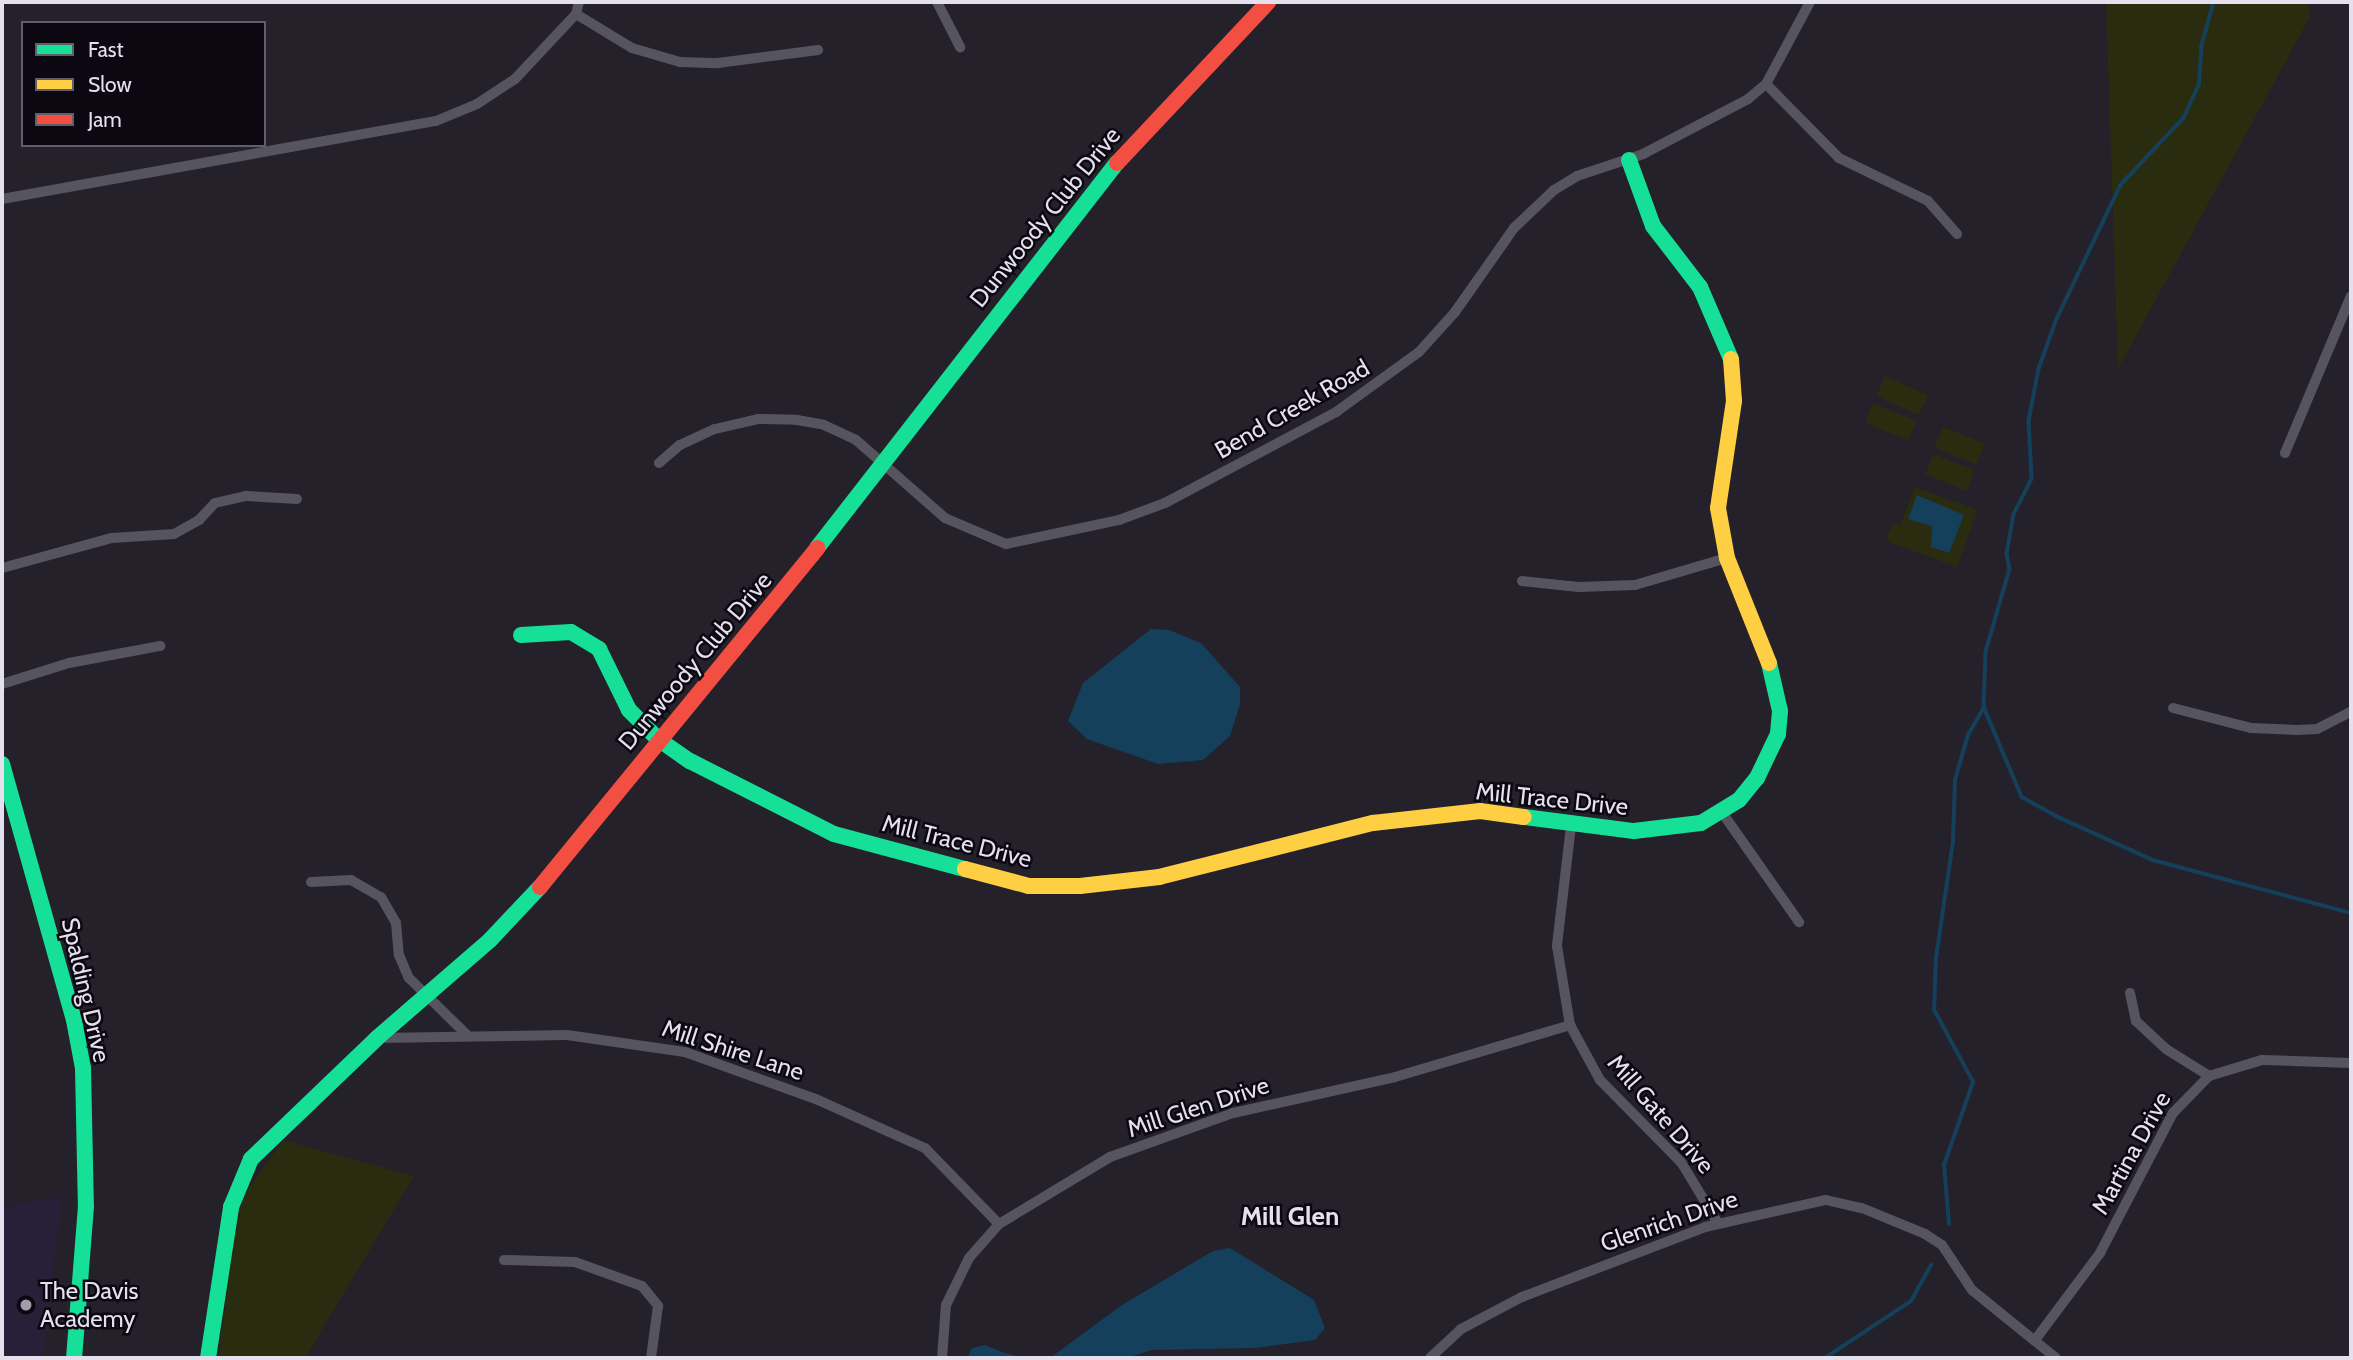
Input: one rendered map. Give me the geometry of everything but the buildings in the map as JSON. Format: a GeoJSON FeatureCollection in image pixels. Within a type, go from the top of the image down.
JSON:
{"type":"FeatureCollection","features":[{"type":"Feature","properties":{"kind":"street"},"geometry":{"type":"LineString","coordinates":[[2,199],[436,121],[477,104],[515,79],[576,14],[579,2]]}},
{"type":"Feature","properties":{"kind":"street"},"geometry":{"type":"LineString","coordinates":[[937,2],[960,47]]}},
{"type":"Feature","properties":{"kind":"street","name":"Dunwoody Club Drive"},"geometry":{"type":"LineString","coordinates":[[208,1358],[232,1208],[243,1173],[284,1125],[526,903],[658,739],[802,568],[883,460],[1138,136],[1268,2]]}},
{"type":"Feature","properties":{"kind":"street","name":"Bend Creek Road"},"geometry":{"type":"LineString","coordinates":[[659,463],[680,445],[715,429],[758,419],[824,425],[856,440],[883,460],[945,518],[1006,544],[1107,523],[1165,503],[1336,412],[1391,375],[1439,334],[1514,228],[1533,208],[1577,176],[1629,160],[1714,118],[1766,83],[1810,2]]}},
{"type":"Feature","properties":{"kind":"street"},"geometry":{"type":"LineString","coordinates":[[576,14],[632,48],[680,62],[718,63],[818,50]]}},
{"type":"Feature","properties":{"kind":"street"},"geometry":{"type":"LineString","coordinates":[[1766,83],[1839,158],[1928,201],[1957,234]]}},
{"type":"Feature","properties":{"kind":"street","name":"Mill Trace Drive"},"geometry":{"type":"LineString","coordinates":[[521,635],[571,632],[598,649],[629,710],[658,739],[690,761],[834,834],[1029,886],[1080,886],[1159,877],[1373,824],[1480,811],[1571,826],[1634,831],[1683,828],[1739,800],[1757,778],[1778,734],[1780,711],[1771,667],[1727,558],[1717,493],[1734,401],[1731,359],[1700,287],[1653,226],[1629,160]]}},
{"type":"Feature","properties":{"kind":"street"},"geometry":{"type":"LineString","coordinates":[[2285,453],[2351,296]]}},
{"type":"Feature","properties":{"kind":"street"},"geometry":{"type":"LineString","coordinates":[[2,568],[102,540],[174,534],[199,520],[215,503],[246,496],[297,499]]}},
{"type":"Feature","properties":{"kind":"street"},"geometry":{"type":"LineString","coordinates":[[1522,581],[1579,587],[1635,585],[1727,558]]}},
{"type":"Feature","properties":{"kind":"street"},"geometry":{"type":"LineString","coordinates":[[2,684],[69,663],[160,646]]}},
{"type":"Feature","properties":{"kind":"street"},"geometry":{"type":"LineString","coordinates":[[2173,708],[2251,728],[2297,730],[2317,729],[2351,712]]}},
{"type":"Feature","properties":{"kind":"street","name":"Spalding Drive"},"geometry":{"type":"LineString","coordinates":[[2,764],[74,1020],[83,1068],[86,1206],[74,1358]]}},
{"type":"Feature","properties":{"kind":"street"},"geometry":{"type":"LineString","coordinates":[[1721,811],[1798,922]]}},
{"type":"Feature","properties":{"kind":"street","name":"Mill Gate Drive"},"geometry":{"type":"LineString","coordinates":[[1571,826],[1557,946],[1570,1025],[1600,1080],[1681,1163],[1718,1223]]}},
{"type":"Feature","properties":{"kind":"street"},"geometry":{"type":"LineString","coordinates":[[311,882],[351,880],[381,897],[396,923],[402,967],[468,1035]]}},
{"type":"Feature","properties":{"kind":"street"},"geometry":{"type":"LineString","coordinates":[[2130,993],[2137,1021],[2166,1049],[2209,1076]]}},
{"type":"Feature","properties":{"kind":"street","name":"Mill Glen Drive"},"geometry":{"type":"LineString","coordinates":[[942,1358],[946,1305],[969,1258],[999,1224],[1110,1157],[1233,1113],[1395,1077],[1570,1025]]}},
{"type":"Feature","properties":{"kind":"street","name":"Mill Shire Lane"},"geometry":{"type":"LineString","coordinates":[[377,1038],[567,1035],[685,1052],[818,1100],[925,1148],[999,1224]]}},
{"type":"Feature","properties":{"kind":"street","name":"Martina Drive"},"geometry":{"type":"LineString","coordinates":[[2035,1340],[2100,1253],[2173,1113],[2209,1076],[2262,1060],[2351,1063]]}},
{"type":"Feature","properties":{"kind":"street","name":"Glenrich Drive"},"geometry":{"type":"LineString","coordinates":[[1430,1358],[1482,1315],[1718,1223],[1811,1201],[1862,1208],[1908,1224],[1942,1245],[1972,1290],[2056,1358]]}},
{"type":"Feature","properties":{"kind":"street"},"geometry":{"type":"LineString","coordinates":[[504,1260],[575,1262],[642,1286],[658,1306],[651,1358]]}},
{"type":"Feature","properties":{"kind":"shaded area","name":"The Davis Academy"},"geometry":{"type":"Polygon","coordinates":[[[62,1196],[43,1358],[2,1358],[2,1208],[62,1196]]]}},
{"type":"Feature","properties":{"kind":"green space"},"geometry":{"type":"Polygon","coordinates":[[[2106,2],[2309,2],[2310,17],[2118,369],[2106,2]]]}},
{"type":"Feature","properties":{"kind":"green space"},"geometry":{"type":"Polygon","coordinates":[[[1885,376],[1928,395],[1919,415],[1876,396],[1885,376]]]}},
{"type":"Feature","properties":{"kind":"green space"},"geometry":{"type":"Polygon","coordinates":[[[1873,403],[1916,421],[1908,441],[1865,422],[1873,403]]]}},
{"type":"Feature","properties":{"kind":"green space"},"geometry":{"type":"Polygon","coordinates":[[[1943,427],[1985,444],[1976,464],[1935,447],[1943,427]]]}},
{"type":"Feature","properties":{"kind":"green space"},"geometry":{"type":"Polygon","coordinates":[[[1933,454],[1975,470],[1967,491],[1925,475],[1933,454]]]}},
{"type":"Feature","properties":{"kind":"green space"},"geometry":{"type":"Polygon","coordinates":[[[1915,487],[1978,510],[1957,567],[1886,541],[1893,523],[1900,525],[1915,487]]]}},
{"type":"Feature","properties":{"kind":"green space"},"geometry":{"type":"Polygon","coordinates":[[[283,1140],[414,1176],[305,1358],[218,1358],[236,1226],[244,1195],[283,1140]]]}},
{"type":"Feature","properties":{"kind":"water"},"geometry":{"type":"Polygon","coordinates":[[[1917,495],[1964,515],[1949,553],[1931,547],[1932,526],[1908,519],[1917,495]]]}},
{"type":"Feature","properties":{"kind":"water"},"geometry":{"type":"Polygon","coordinates":[[[1151,629],[1169,630],[1201,643],[1240,687],[1240,704],[1230,736],[1203,760],[1158,764],[1087,739],[1068,721],[1083,683],[1151,629]]]}},
{"type":"Feature","properties":{"kind":"water"},"geometry":{"type":"Polygon","coordinates":[[[1230,1248],[1314,1300],[1325,1328],[1315,1340],[1256,1348],[1152,1350],[1126,1358],[1050,1358],[1122,1305],[1213,1251],[1230,1248]]]}},
{"type":"Feature","properties":{"kind":"water"},"geometry":{"type":"Polygon","coordinates":[[[985,1345],[1023,1358],[967,1358],[972,1348],[985,1345]]]}},
{"type":"Feature","properties":{"kind":"waterway"},"geometry":{"type":"LineString","coordinates":[[2214,2],[2202,46],[2199,85],[2184,118],[2121,185],[2057,319],[2039,369],[2029,421],[2032,479],[2014,514],[2007,554],[2010,569],[1986,652],[1984,707],[2022,797],[2056,816],[2153,860],[2351,913]]}},
{"type":"Feature","properties":{"kind":"waterway"},"geometry":{"type":"LineString","coordinates":[[1949,1224],[1944,1165],[1973,1082],[1934,1010],[1936,958],[1953,841],[1955,780],[1968,735],[1984,707]]}},
{"type":"Feature","properties":{"kind":"waterway"},"geometry":{"type":"LineString","coordinates":[[1825,1358],[1911,1301],[1931,1265]]}},
{"type":"Feature","properties":{"kind":"traffic: fast"},"geometry":{"type":"LineString","coordinates":[[1629,160],[1653,226],[1700,287],[1731,359]]}},
{"type":"Feature","properties":{"kind":"traffic: fast"},"geometry":{"type":"LineString","coordinates":[[817,548],[1117,163]]}},
{"type":"Feature","properties":{"kind":"traffic: fast"},"geometry":{"type":"LineString","coordinates":[[521,635],[571,632],[599,649],[629,710],[658,739],[690,761],[834,834],[965,869]]}},
{"type":"Feature","properties":{"kind":"traffic: fast"},"geometry":{"type":"LineString","coordinates":[[1524,817],[1634,831],[1701,823],[1739,800],[1757,778],[1778,734],[1780,711],[1769,663]]}},
{"type":"Feature","properties":{"kind":"traffic: fast"},"geometry":{"type":"LineString","coordinates":[[2,764],[74,1020],[83,1068],[86,1206],[74,1358]]}},
{"type":"Feature","properties":{"kind":"traffic: fast"},"geometry":{"type":"LineString","coordinates":[[208,1358],[231,1207],[251,1159],[377,1038],[490,940],[540,887]]}},
{"type":"Feature","properties":{"kind":"traffic: slow"},"geometry":{"type":"LineString","coordinates":[[1731,359],[1734,401],[1718,508],[1727,558],[1769,663]]}},
{"type":"Feature","properties":{"kind":"traffic: slow"},"geometry":{"type":"LineString","coordinates":[[965,869],[1029,886],[1080,886],[1159,877],[1373,823],[1480,811],[1524,817]]}},
{"type":"Feature","properties":{"kind":"traffic: jam"},"geometry":{"type":"LineString","coordinates":[[1117,163],[1268,2]]}},
{"type":"Feature","properties":{"kind":"traffic: jam"},"geometry":{"type":"LineString","coordinates":[[540,887],[817,548]]}},
{"type":"Feature","properties":{"kind":"place","name":"The Davis Academy"},"geometry":{"type":"Point","coordinates":[26,1305]}},
{"type":"Feature","properties":{"kind":"district","name":"Mill Glen"},"geometry":{"type":"Point","coordinates":[1290,1217]}}]}
